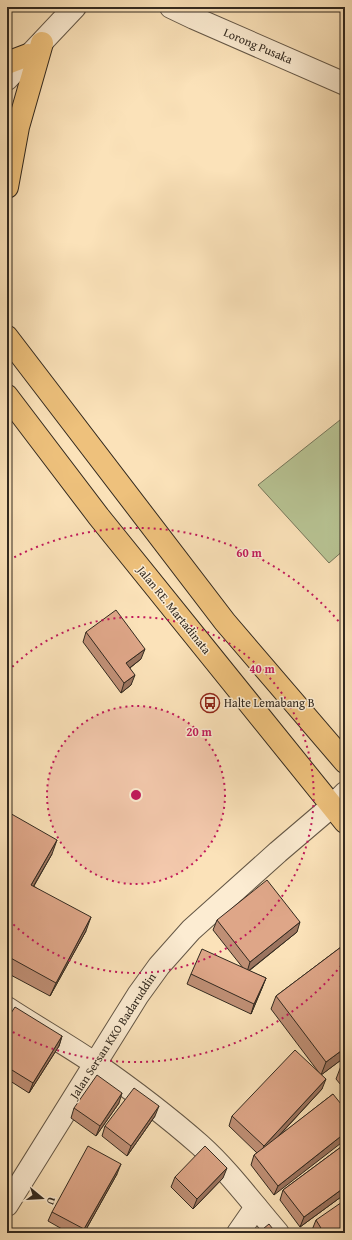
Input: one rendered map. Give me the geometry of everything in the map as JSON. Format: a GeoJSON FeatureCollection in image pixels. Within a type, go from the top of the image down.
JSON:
{"type":"FeatureCollection","features":[{"type":"Feature","properties":{"kind":"highway"},"geometry":{"type":"LineString","coordinates":[[7,63],[35,49]]}},
{"type":"Feature","properties":{"kind":"highway"},"geometry":{"type":"LineString","coordinates":[[7,187],[35,49]]}},
{"type":"Feature","properties":{"kind":"highway"},"geometry":{"type":"LineString","coordinates":[[7,334],[7,338],[226,622],[345,762]]}},
{"type":"Feature","properties":{"kind":"highway","name":"Jalan RE. Martadinata"},"geometry":{"type":"LineString","coordinates":[[7,396],[104,523],[341,807]]}},
{"type":"Feature","properties":{"kind":"street"},"geometry":{"type":"LineString","coordinates":[[7,79],[75,7]]}},
{"type":"Feature","properties":{"kind":"street","name":"Lorong Pusaka"},"geometry":{"type":"LineString","coordinates":[[171,7],[345,84]]}},
{"type":"Feature","properties":{"kind":"street","name":"Jalan Sersan KKO Badaruddin"},"geometry":{"type":"LineString","coordinates":[[7,1205],[138,994],[158,966],[191,930],[278,852],[341,807]]}},
{"type":"Feature","properties":{"kind":"street"},"geometry":{"type":"LineString","coordinates":[[7,1008],[94,1064],[153,1107],[200,1146],[236,1181],[278,1233]]}},
{"type":"Feature","properties":{"kind":"street"},"geometry":{"type":"LineString","coordinates":[[238,1233],[256,1207]]}},
{"type":"Feature","properties":{"kind":"green space"},"geometry":{"type":"Polygon","coordinates":[[[345,416],[345,549],[329,563],[258,485],[345,416]]]}},
{"type":"Feature","properties":{"kind":"building"},"geometry":{"type":"Polygon","coordinates":[[[116,610],[145,649],[126,663],[135,675],[124,683],[86,632],[116,610]]]}},
{"type":"Feature","properties":{"kind":"building"},"geometry":{"type":"Polygon","coordinates":[[[8,812],[57,840],[31,885],[91,917],[56,983],[7,956],[8,812]]]}},
{"type":"Feature","properties":{"kind":"building"},"geometry":{"type":"Polygon","coordinates":[[[267,880],[300,922],[250,962],[217,920],[267,880]]]}},
{"type":"Feature","properties":{"kind":"building"},"geometry":{"type":"Polygon","coordinates":[[[345,944],[345,1048],[326,1062],[276,996],[345,944]]]}},
{"type":"Feature","properties":{"kind":"building"},"geometry":{"type":"Polygon","coordinates":[[[202,949],[266,978],[254,1004],[191,974],[202,949]]]}},
{"type":"Feature","properties":{"kind":"building"},"geometry":{"type":"Polygon","coordinates":[[[15,1007],[62,1036],[33,1083],[7,1067],[7,1019],[15,1007]]]}},
{"type":"Feature","properties":{"kind":"building"},"geometry":{"type":"Polygon","coordinates":[[[295,1050],[326,1079],[264,1146],[232,1116],[295,1050]]]}},
{"type":"Feature","properties":{"kind":"building"},"geometry":{"type":"Polygon","coordinates":[[[345,1063],[345,1072],[341,1066],[345,1063]]]}},
{"type":"Feature","properties":{"kind":"building"},"geometry":{"type":"Polygon","coordinates":[[[97,1075],[122,1093],[100,1126],[74,1108],[97,1075]]]}},
{"type":"Feature","properties":{"kind":"building"},"geometry":{"type":"Polygon","coordinates":[[[134,1088],[159,1106],[131,1146],[105,1126],[134,1088]]]}},
{"type":"Feature","properties":{"kind":"building"},"geometry":{"type":"Polygon","coordinates":[[[333,1094],[345,1109],[345,1133],[278,1186],[254,1155],[333,1094]]]}},
{"type":"Feature","properties":{"kind":"building"},"geometry":{"type":"Polygon","coordinates":[[[345,1144],[345,1187],[304,1217],[283,1190],[345,1144]]]}},
{"type":"Feature","properties":{"kind":"building"},"geometry":{"type":"Polygon","coordinates":[[[88,1146],[121,1164],[84,1229],[52,1212],[88,1146]]]}},
{"type":"Feature","properties":{"kind":"building"},"geometry":{"type":"Polygon","coordinates":[[[205,1146],[227,1168],[197,1199],[175,1177],[205,1146]]]}},
{"type":"Feature","properties":{"kind":"building"},"geometry":{"type":"Polygon","coordinates":[[[345,1200],[345,1233],[324,1233],[316,1220],[345,1200]]]}},
{"type":"Feature","properties":{"kind":"building"},"geometry":{"type":"Polygon","coordinates":[[[269,1224],[276,1233],[258,1233],[269,1224]]]}},
{"type":"Feature","properties":{"kind":"place","name":"Halte Lemabang B"},"geometry":{"type":"Point","coordinates":[210,703]}}]}
